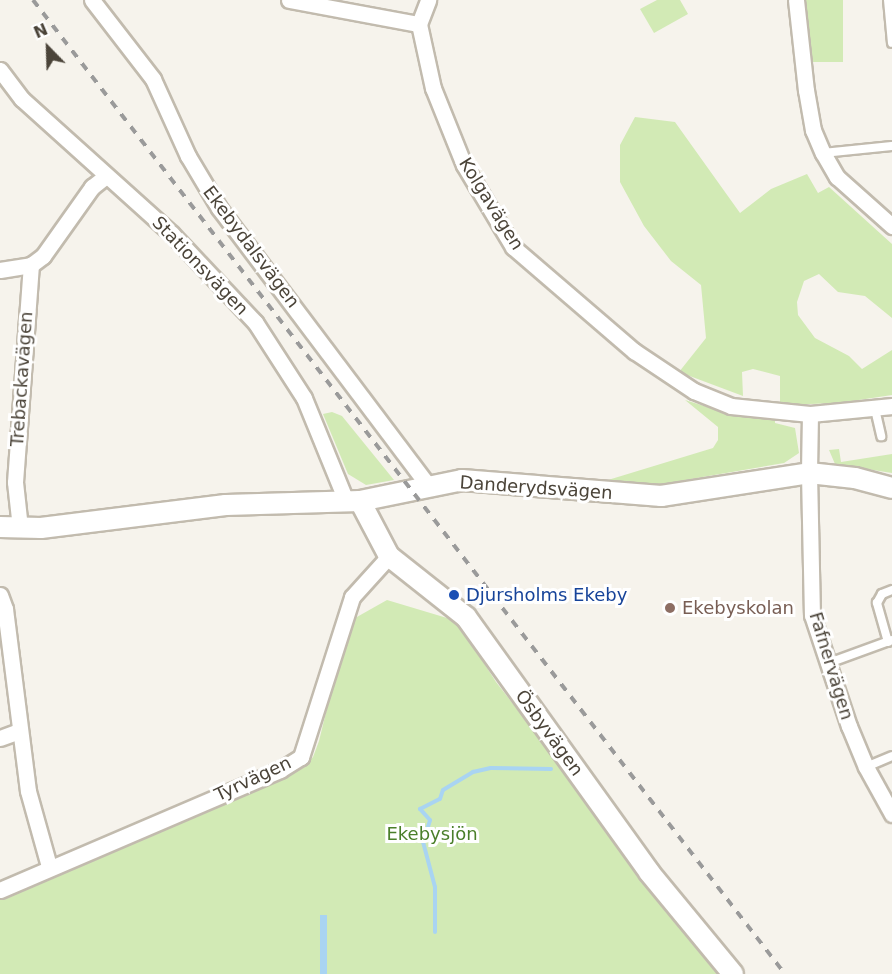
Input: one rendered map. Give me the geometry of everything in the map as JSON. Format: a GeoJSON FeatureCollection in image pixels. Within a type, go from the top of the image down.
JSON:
{"type":"FeatureCollection","features":[{"type":"Feature","properties":{"kind":"street","name":"Ekebydalsvägen"},"geometry":{"type":"LineString","coordinates":[[92,0],[153,79],[188,156],[219,208],[428,484]]}},
{"type":"Feature","properties":{"kind":"street"},"geometry":{"type":"LineString","coordinates":[[289,0],[419,24],[428,0]]}},
{"type":"Feature","properties":{"kind":"street"},"geometry":{"type":"LineString","coordinates":[[796,0],[813,130],[837,177],[892,226]]}},
{"type":"Feature","properties":{"kind":"street","name":"Kolgavägen"},"geometry":{"type":"LineString","coordinates":[[419,24],[433,88],[464,165],[513,247],[626,345],[694,391],[731,406],[810,414],[892,406]]}},
{"type":"Feature","properties":{"kind":"street","name":"Stationsvägen"},"geometry":{"type":"LineString","coordinates":[[0,70],[22,99],[172,234],[255,322],[304,398],[353,501]]}},
{"type":"Feature","properties":{"kind":"street"},"geometry":{"type":"LineString","coordinates":[[0,270],[31,266],[43,256],[92,187],[106,176]]}},
{"type":"Feature","properties":{"kind":"street","name":"Trebackavägen"},"geometry":{"type":"LineString","coordinates":[[20,528],[15,482],[31,266]]}},
{"type":"Feature","properties":{"kind":"street","name":"Fafnervägen"},"geometry":{"type":"LineString","coordinates":[[810,414],[812,615],[826,664],[866,767],[892,814]]}},
{"type":"Feature","properties":{"kind":"street","name":"Danderydsvägen"},"geometry":{"type":"LineString","coordinates":[[0,527],[20,528],[95,523],[226,505],[353,501],[428,484],[462,480],[661,496],[809,473],[855,478],[892,488]]}},
{"type":"Feature","properties":{"kind":"street","name":"Ösbyvägen"},"geometry":{"type":"LineString","coordinates":[[353,501],[389,556],[466,617],[649,872],[733,974]]}},
{"type":"Feature","properties":{"kind":"street","name":"Tyrvägen"},"geometry":{"type":"LineString","coordinates":[[0,890],[49,866],[280,770],[301,757],[352,597],[389,556]]}},
{"type":"Feature","properties":{"kind":"street"},"geometry":{"type":"LineString","coordinates":[[0,595],[5,609],[28,791],[49,866]]}},
{"type":"Feature","properties":{"kind":"street"},"geometry":{"type":"LineString","coordinates":[[0,738],[19,731]]}},
{"type":"Feature","properties":{"kind":"lane"},"geometry":{"type":"LineString","coordinates":[[888,0],[892,43]]}},
{"type":"Feature","properties":{"kind":"lane"},"geometry":{"type":"LineString","coordinates":[[823,153],[892,146]]}},
{"type":"Feature","properties":{"kind":"lane"},"geometry":{"type":"LineString","coordinates":[[875,409],[881,436]]}},
{"type":"Feature","properties":{"kind":"lane"},"geometry":{"type":"LineString","coordinates":[[826,664],[890,641],[877,603],[882,594],[892,590]]}},
{"type":"Feature","properties":{"kind":"lane"},"geometry":{"type":"LineString","coordinates":[[866,767],[892,756]]}},
{"type":"Feature","properties":{"kind":"green space"},"geometry":{"type":"Polygon","coordinates":[[[657,0],[680,0],[688,14],[654,33],[640,9],[657,0]]]}},
{"type":"Feature","properties":{"kind":"green space"},"geometry":{"type":"Polygon","coordinates":[[[805,0],[843,0],[843,62],[805,62],[805,0]]]}},
{"type":"Feature","properties":{"kind":"green space"},"geometry":{"type":"Polygon","coordinates":[[[635,117],[675,122],[740,213],[771,189],[807,174],[818,193],[829,187],[892,244],[892,318],[865,296],[838,292],[819,274],[804,281],[797,302],[798,315],[815,338],[849,356],[862,369],[892,350],[892,395],[839,403],[780,405],[780,376],[753,369],[742,372],[743,396],[679,372],[706,338],[701,285],[671,261],[644,226],[620,182],[620,145],[635,117]]]}},
{"type":"Feature","properties":{"kind":"green space"},"geometry":{"type":"Polygon","coordinates":[[[685,400],[730,414],[775,419],[775,423],[795,428],[799,453],[784,463],[656,485],[608,480],[713,448],[718,440],[718,427],[685,400]]]}},
{"type":"Feature","properties":{"kind":"green space"},"geometry":{"type":"Polygon","coordinates":[[[332,412],[342,416],[394,480],[366,485],[348,474],[323,414],[332,412]]]}},
{"type":"Feature","properties":{"kind":"green space"},"geometry":{"type":"Polygon","coordinates":[[[839,449],[841,462],[892,454],[892,473],[835,464],[829,450],[839,449]]]}},
{"type":"Feature","properties":{"kind":"green space","name":"Ekebysjön"},"geometry":{"type":"Polygon","coordinates":[[[387,600],[457,621],[496,682],[722,974],[0,974],[0,898],[303,768],[313,757],[319,741],[348,622],[387,600]]]}},
{"type":"Feature","properties":{"kind":"water"},"geometry":{"type":"Polygon","coordinates":[[[320,915],[327,915],[327,974],[320,974],[320,915]]]}},
{"type":"Feature","properties":{"kind":"waterway"},"geometry":{"type":"LineString","coordinates":[[435,932],[435,887],[423,842],[430,820],[420,809],[440,799],[443,790],[473,772],[491,768],[551,769]]}},
{"type":"Feature","properties":{"kind":"railway"},"geometry":{"type":"LineString","coordinates":[[33,0],[785,974]]}},
{"type":"Feature","properties":{"kind":"place","name":"Djursholms Ekeby"},"geometry":{"type":"Point","coordinates":[454,595]}},
{"type":"Feature","properties":{"kind":"place","name":"Ekebyskolan"},"geometry":{"type":"Point","coordinates":[670,608]}}]}
